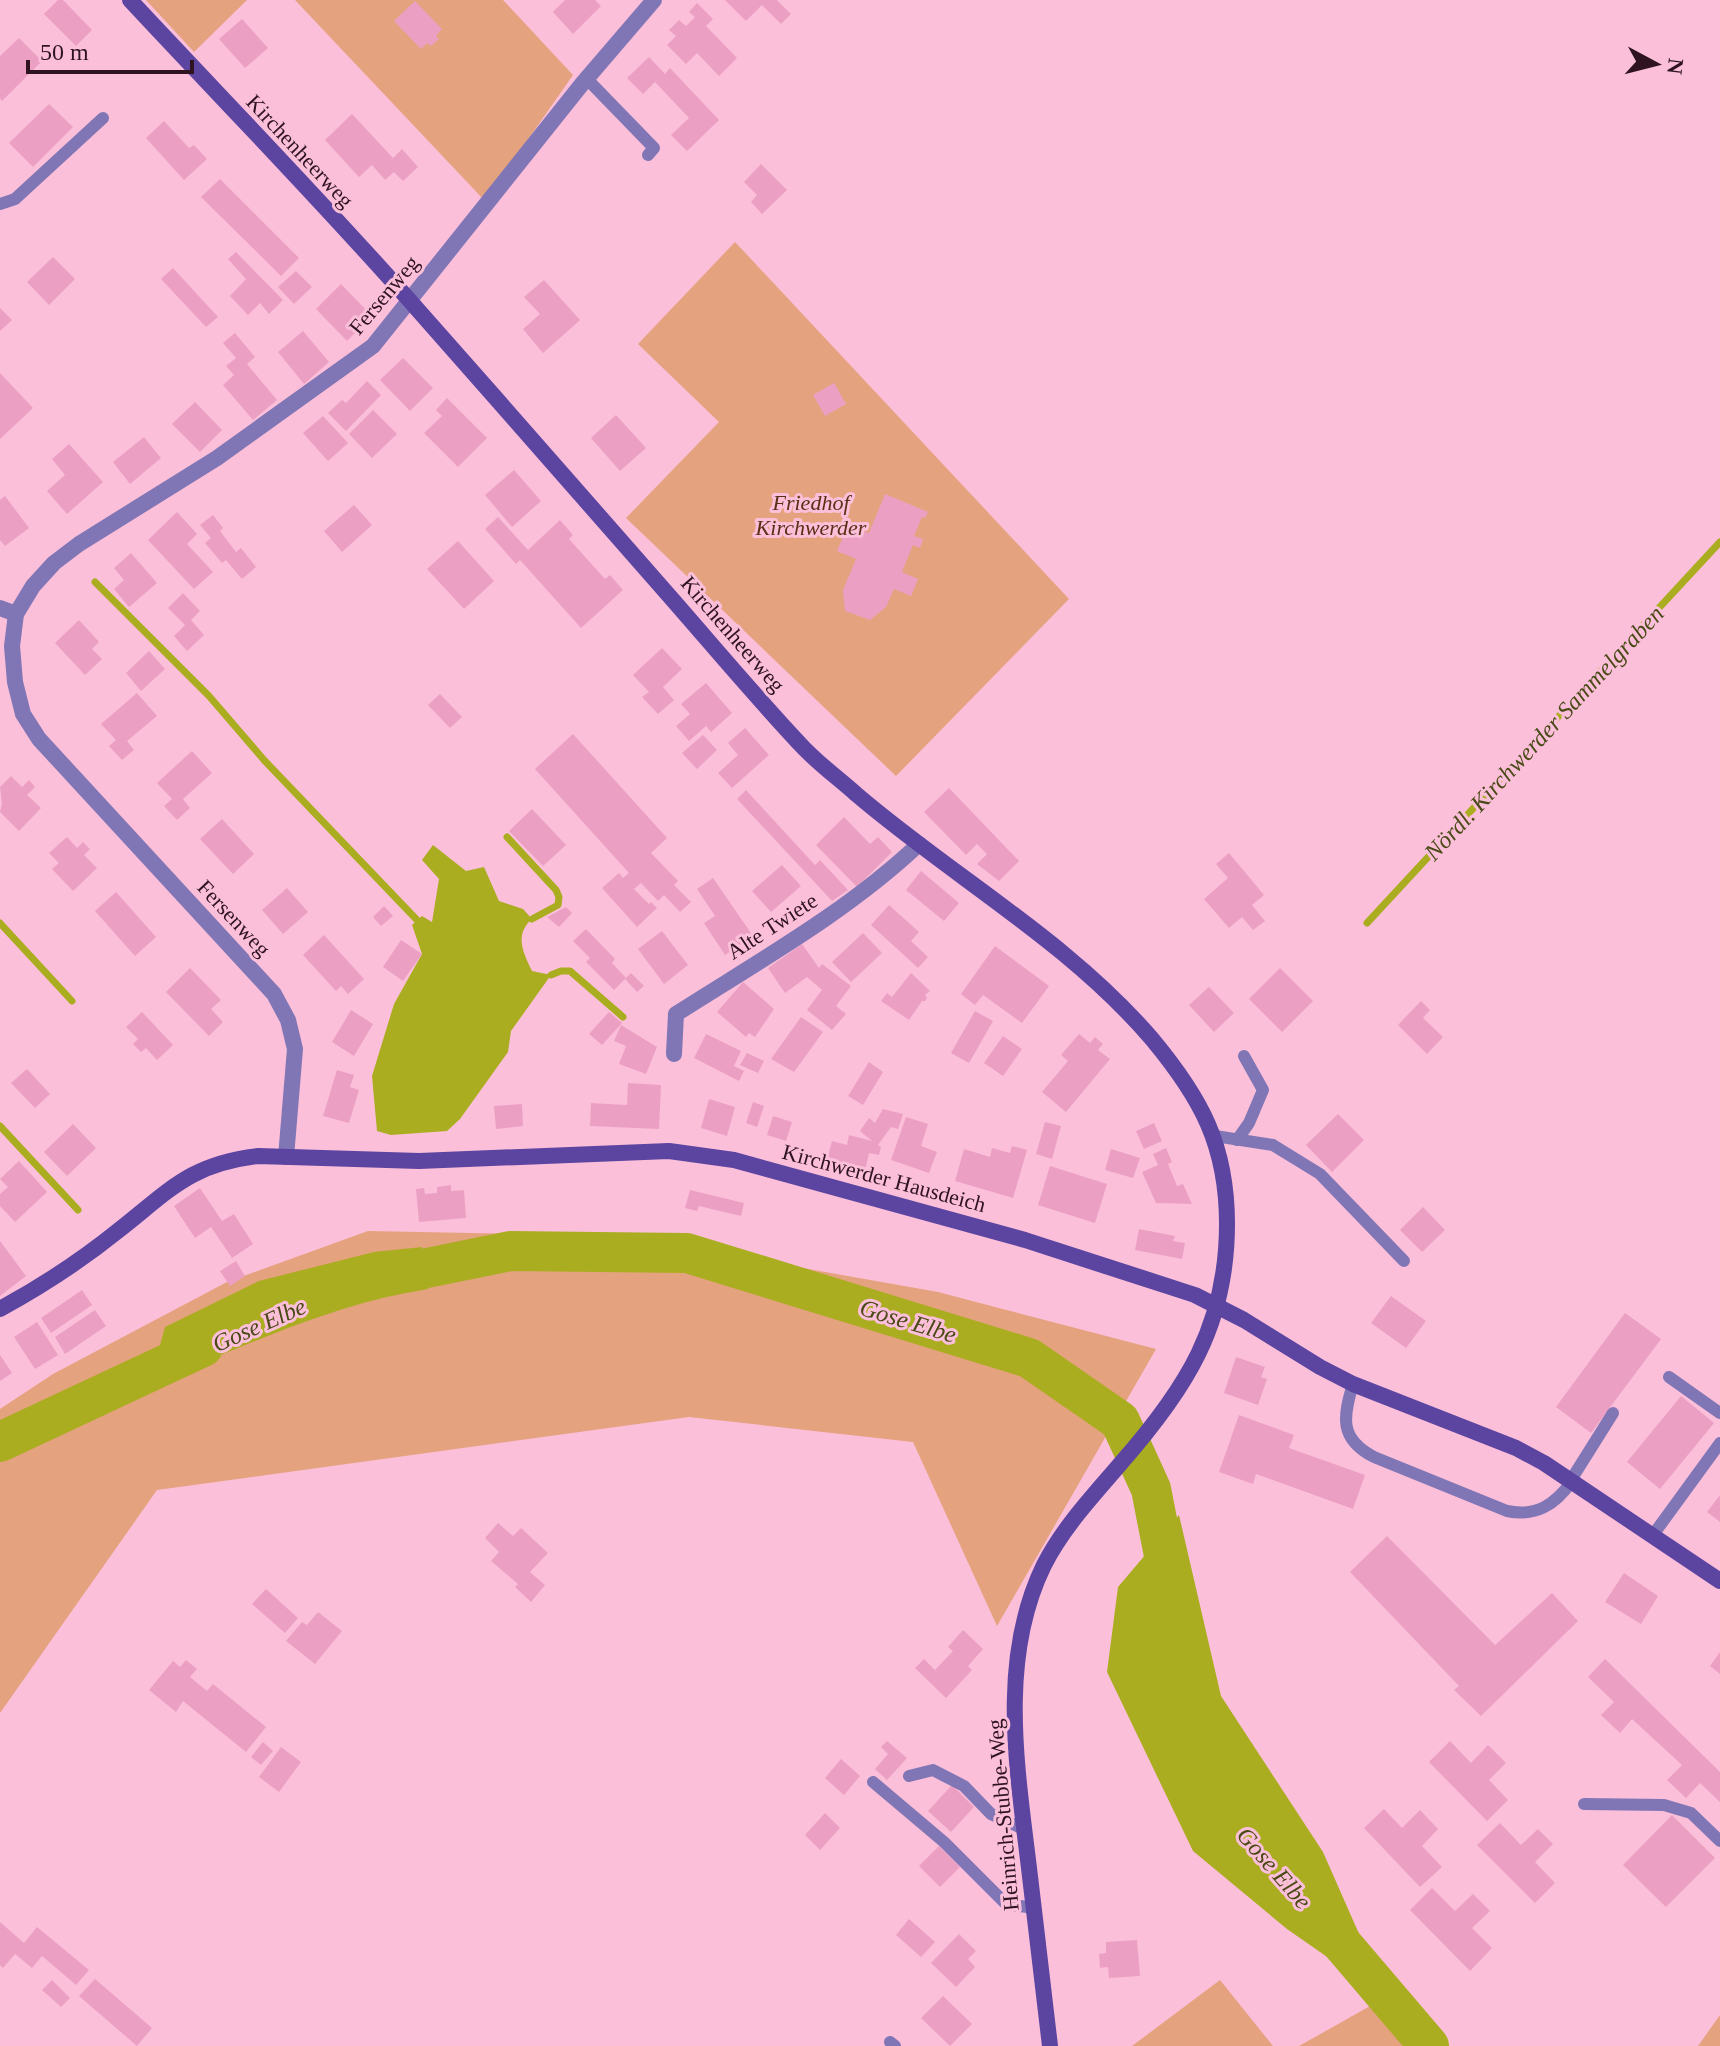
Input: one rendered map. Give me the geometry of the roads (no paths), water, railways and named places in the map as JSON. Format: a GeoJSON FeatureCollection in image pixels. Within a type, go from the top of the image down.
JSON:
{"type":"FeatureCollection","features":[{"type":"Feature","properties":{"kind":"main road","name":"Kirchenheerweg"},"geometry":{"type":"LineString","coordinates":[[130,0],[410,301],[803,748],[919,844],[1027,924],[1101,987],[1147,1034],[1201,1106],[1215,1136],[1222,1162],[1227,1225],[1219,1306]]}},
{"type":"Feature","properties":{"kind":"main road","name":"Kirchwerder Hausdeich"},"geometry":{"type":"LineString","coordinates":[[0,1309],[69,1268],[184,1178],[208,1166],[233,1159],[286,1157],[419,1161],[669,1151],[734,1160],[1025,1240],[1195,1295],[1353,1384],[1516,1448],[1720,1581]]}},
{"type":"Feature","properties":{"kind":"main road","name":"Heinrich-Stubbe-Weg"},"geometry":{"type":"LineString","coordinates":[[1050,2046],[1016,1759],[1015,1692],[1023,1632],[1043,1567],[1084,1503],[1145,1435],[1195,1362],[1219,1306]]}},
{"type":"Feature","properties":{"kind":"street","name":"Fersenweg"},"geometry":{"type":"LineString","coordinates":[[286,1157],[295,1049],[288,1020],[274,994],[39,739],[23,714],[15,682],[12,646],[16,614],[33,586],[66,554],[217,458],[373,346],[654,0]]}},
{"type":"Feature","properties":{"kind":"street"},"geometry":{"type":"LineString","coordinates":[[0,608],[16,614]]}},
{"type":"Feature","properties":{"kind":"street","name":"Alte Twiete"},"geometry":{"type":"LineString","coordinates":[[674,1054],[676,1014],[887,875],[919,844]]}},
{"type":"Feature","properties":{"kind":"lane"},"geometry":{"type":"LineString","coordinates":[[587,79],[654,148],[648,155]]}},
{"type":"Feature","properties":{"kind":"lane"},"geometry":{"type":"LineString","coordinates":[[0,204],[15,199],[103,118]]}},
{"type":"Feature","properties":{"kind":"lane"},"geometry":{"type":"LineString","coordinates":[[1237,1140],[1249,1123],[1263,1090],[1244,1056]]}},
{"type":"Feature","properties":{"kind":"lane"},"geometry":{"type":"LineString","coordinates":[[1215,1136],[1273,1145],[1320,1174],[1404,1261]]}},
{"type":"Feature","properties":{"kind":"lane"},"geometry":{"type":"LineString","coordinates":[[1669,1377],[1720,1413]]}},
{"type":"Feature","properties":{"kind":"lane"},"geometry":{"type":"LineString","coordinates":[[1353,1384],[1345,1414],[1349,1436],[1362,1451],[1507,1511],[1520,1513],[1539,1511],[1550,1505],[1571,1481],[1613,1413]]}},
{"type":"Feature","properties":{"kind":"lane"},"geometry":{"type":"LineString","coordinates":[[1653,1535],[1720,1443]]}},
{"type":"Feature","properties":{"kind":"lane"},"geometry":{"type":"LineString","coordinates":[[909,1776],[933,1770],[964,1786],[991,1814],[1025,1830]]}},
{"type":"Feature","properties":{"kind":"lane"},"geometry":{"type":"LineString","coordinates":[[873,1782],[944,1842],[1006,1904],[1034,1908]]}},
{"type":"Feature","properties":{"kind":"lane"},"geometry":{"type":"LineString","coordinates":[[1584,1804],[1664,1805],[1691,1813],[1720,1841]]}},
{"type":"Feature","properties":{"kind":"water"},"geometry":{"type":"Polygon","coordinates":[[[433,845],[466,871],[484,867],[499,901],[523,909],[532,919],[522,937],[526,957],[532,971],[551,975],[511,1031],[508,1052],[460,1119],[447,1131],[391,1135],[377,1131],[372,1076],[394,1004],[422,954],[412,925],[422,916],[432,922],[439,879],[422,860],[433,845]]]}},
{"type":"Feature","properties":{"kind":"water"},"geometry":{"type":"Polygon","coordinates":[[[422,1247],[428,1289],[321,1316],[149,1385],[165,1327],[259,1281],[374,1252],[422,1247]]]}},
{"type":"Feature","properties":{"kind":"water"},"geometry":{"type":"Polygon","coordinates":[[[1179,1515],[1221,1696],[1323,1852],[1367,1952],[1353,1975],[1287,1929],[1193,1851],[1107,1672],[1118,1587],[1179,1515]]]}},
{"type":"Feature","properties":{"kind":"waterway","name":"Nördl. Kirchwerder Sammelgraben"},"geometry":{"type":"LineString","coordinates":[[1367,923],[1720,542]]}},
{"type":"Feature","properties":{"kind":"waterway"},"geometry":{"type":"LineString","coordinates":[[95,582],[209,696],[264,760],[417,920]]}},
{"type":"Feature","properties":{"kind":"waterway"},"geometry":{"type":"LineString","coordinates":[[507,837],[559,897],[558,905],[532,919]]}},
{"type":"Feature","properties":{"kind":"waterway"},"geometry":{"type":"LineString","coordinates":[[0,923],[72,1001]]}},
{"type":"Feature","properties":{"kind":"waterway"},"geometry":{"type":"LineString","coordinates":[[551,975],[570,971],[623,1017]]}},
{"type":"Feature","properties":{"kind":"waterway"},"geometry":{"type":"LineString","coordinates":[[0,1126],[78,1210]]}},
{"type":"Feature","properties":{"kind":"waterway","name":"Gose Elbe"},"geometry":{"type":"LineString","coordinates":[[373,1279],[510,1251],[687,1253],[1029,1358],[1120,1421],[1151,1489],[1169,1592]]}},
{"type":"Feature","properties":{"kind":"waterway","name":"Gose Elbe"},"geometry":{"type":"LineString","coordinates":[[0,1442],[203,1347]]}},
{"type":"Feature","properties":{"kind":"waterway","name":"Gose Elbe"},"geometry":{"type":"LineString","coordinates":[[1325,1924],[1429,2046]]}},
{"type":"Feature","properties":{"kind":"park label","name":"Friedhof Kirchwerder"},"geometry":{"type":"Point","coordinates":[811,514]}}]}
